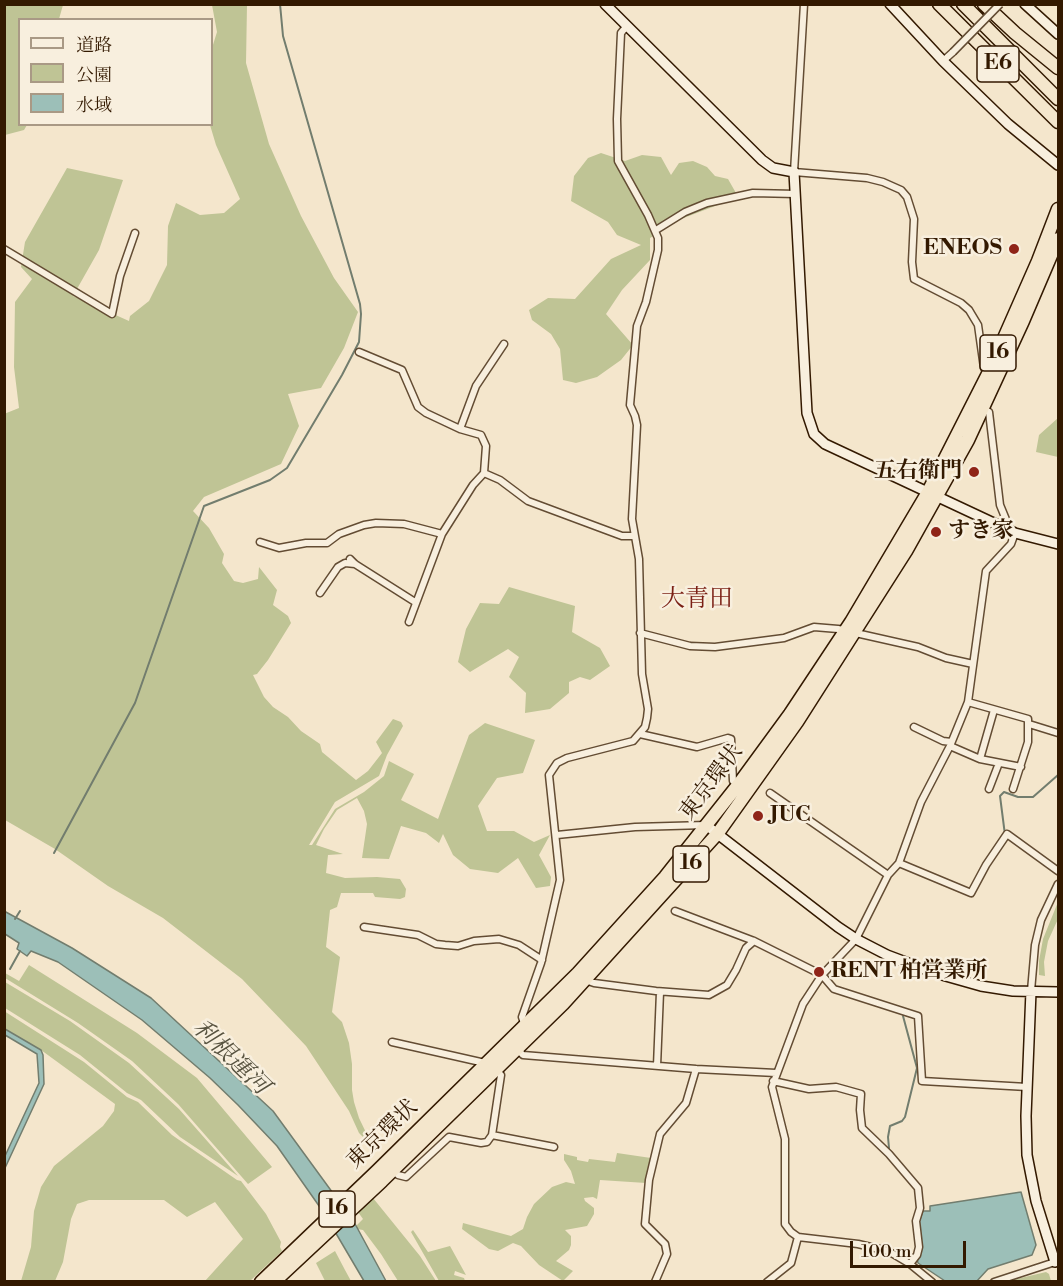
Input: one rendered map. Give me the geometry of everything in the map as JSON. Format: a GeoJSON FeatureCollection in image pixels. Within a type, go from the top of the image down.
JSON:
{"type":"FeatureCollection","features":[{"type":"Feature","properties":{"kind":"highway","name":"E6"},"geometry":{"type":"LineString","coordinates":[[939,4],[1059,122]]}},
{"type":"Feature","properties":{"kind":"highway","name":"E6"},"geometry":{"type":"LineString","coordinates":[[963,4],[1059,99]]}},
{"type":"Feature","properties":{"kind":"highway"},"geometry":{"type":"LineString","coordinates":[[984,4],[1015,33],[1059,68]]}},
{"type":"Feature","properties":{"kind":"highway","name":"東京環状"},"geometry":{"type":"LineString","coordinates":[[261,1281],[301,1250],[529,1030],[718,833],[797,722],[983,409],[995,372],[1059,209]]}},
{"type":"Feature","properties":{"kind":"highway","name":"東京環状"},"geometry":{"type":"LineString","coordinates":[[933,494],[1059,239]]}},
{"type":"Feature","properties":{"kind":"highway","name":"東京環状"},"geometry":{"type":"LineString","coordinates":[[582,976],[738,785],[851,632]]}},
{"type":"Feature","properties":{"kind":"highway","name":"東京環状"},"geometry":{"type":"LineString","coordinates":[[274,1281],[301,1250]]}},
{"type":"Feature","properties":{"kind":"street"},"geometry":{"type":"LineString","coordinates":[[605,4],[762,160],[773,168],[867,178],[901,190],[914,219],[912,262],[914,279],[961,303],[969,310],[978,325],[984,368],[995,372]]}},
{"type":"Feature","properties":{"kind":"street"},"geometry":{"type":"LineString","coordinates":[[804,4],[794,172],[804,370],[807,413],[812,430],[825,444],[1015,533],[1059,544]]}},
{"type":"Feature","properties":{"kind":"street"},"geometry":{"type":"LineString","coordinates":[[890,4],[943,61],[1008,124],[1059,165]]}},
{"type":"Feature","properties":{"kind":"street"},"geometry":{"type":"LineString","coordinates":[[943,61],[1000,4]]}},
{"type":"Feature","properties":{"kind":"street"},"geometry":{"type":"LineString","coordinates":[[1025,4],[1059,34]]}},
{"type":"Feature","properties":{"kind":"street"},"geometry":{"type":"LineString","coordinates":[[529,1030],[522,1017],[542,960],[560,880],[557,835],[549,781],[552,769],[567,758],[633,741],[645,727],[648,709],[642,674],[639,559],[632,519],[637,425],[630,405],[637,326],[646,302],[658,250],[656,230],[618,161],[617,118],[621,33],[626,27]]}},
{"type":"Feature","properties":{"kind":"street"},"geometry":{"type":"LineString","coordinates":[[656,230],[685,212],[707,203],[753,193],[796,194]]}},
{"type":"Feature","properties":{"kind":"street"},"geometry":{"type":"LineString","coordinates":[[4,249],[112,314],[120,276],[135,233]]}},
{"type":"Feature","properties":{"kind":"street"},"geometry":{"type":"LineString","coordinates":[[460,429],[476,386],[504,344]]}},
{"type":"Feature","properties":{"kind":"street"},"geometry":{"type":"LineString","coordinates":[[359,352],[402,370],[418,407],[426,413],[460,429],[482,435],[484,439],[484,473],[473,485],[442,534],[409,622]]}},
{"type":"Feature","properties":{"kind":"street"},"geometry":{"type":"LineString","coordinates":[[983,409],[989,412],[1000,505],[1007,522],[1005,528]]}},
{"type":"Feature","properties":{"kind":"street"},"geometry":{"type":"LineString","coordinates":[[484,473],[500,480],[528,501],[622,536],[634,536]]}},
{"type":"Feature","properties":{"kind":"street"},"geometry":{"type":"LineString","coordinates":[[260,542],[279,548],[306,543],[327,543],[339,534],[376,523],[404,524],[442,534]]}},
{"type":"Feature","properties":{"kind":"street"},"geometry":{"type":"LineString","coordinates":[[932,1281],[894,1254],[880,1249],[798,1237],[791,1233],[785,1224],[786,1148],[783,1127],[773,1095],[773,1081],[803,1004],[822,975],[856,939],[888,875],[898,863],[921,802],[951,744],[968,702],[986,571],[1011,544],[1015,533]]}},
{"type":"Feature","properties":{"kind":"street"},"geometry":{"type":"LineString","coordinates":[[320,593],[338,567],[353,561],[415,602]]}},
{"type":"Feature","properties":{"kind":"street"},"geometry":{"type":"LineString","coordinates":[[640,633],[690,646],[715,647],[784,638],[814,627],[851,632],[918,647],[946,658],[973,664]]}},
{"type":"Feature","properties":{"kind":"street"},"geometry":{"type":"LineString","coordinates":[[968,702],[1029,719],[1028,742],[1013,789]]}},
{"type":"Feature","properties":{"kind":"street"},"geometry":{"type":"LineString","coordinates":[[980,759],[994,710]]}},
{"type":"Feature","properties":{"kind":"street"},"geometry":{"type":"LineString","coordinates":[[1029,724],[1059,733]]}},
{"type":"Feature","properties":{"kind":"street"},"geometry":{"type":"LineString","coordinates":[[914,728],[980,759],[1020,767]]}},
{"type":"Feature","properties":{"kind":"street"},"geometry":{"type":"LineString","coordinates":[[640,734],[697,747],[731,739],[733,781],[738,785]]}},
{"type":"Feature","properties":{"kind":"street"},"geometry":{"type":"LineString","coordinates":[[989,789],[999,763]]}},
{"type":"Feature","properties":{"kind":"street"},"geometry":{"type":"LineString","coordinates":[[770,793],[888,875]]}},
{"type":"Feature","properties":{"kind":"street"},"geometry":{"type":"LineString","coordinates":[[557,835],[635,827],[706,825],[816,911],[856,939],[887,955],[935,974],[981,986],[1031,992],[1059,992]]}},
{"type":"Feature","properties":{"kind":"street"},"geometry":{"type":"LineString","coordinates":[[898,863],[970,893],[1007,834],[1059,871]]}},
{"type":"Feature","properties":{"kind":"street"},"geometry":{"type":"LineString","coordinates":[[994,1281],[1057,1261],[1036,1201],[1027,1155],[1027,1087],[1035,945],[1041,920],[1059,884]]}},
{"type":"Feature","properties":{"kind":"street"},"geometry":{"type":"LineString","coordinates":[[675,911],[754,941],[822,975],[834,990],[918,1016],[922,1081],[1027,1087]]}},
{"type":"Feature","properties":{"kind":"street"},"geometry":{"type":"LineString","coordinates":[[364,927],[418,935],[436,944],[445,945],[458,946],[474,941],[499,939],[519,945],[542,960]]}},
{"type":"Feature","properties":{"kind":"street"},"geometry":{"type":"LineString","coordinates":[[582,976],[594,983],[660,992],[709,995],[727,985],[746,948],[754,941]]}},
{"type":"Feature","properties":{"kind":"street"},"geometry":{"type":"LineString","coordinates":[[657,1066],[660,992]]}},
{"type":"Feature","properties":{"kind":"street"},"geometry":{"type":"LineString","coordinates":[[392,1042],[491,1066],[501,1075],[492,1135],[487,1142],[449,1137],[406,1177],[398,1175]]}},
{"type":"Feature","properties":{"kind":"street"},"geometry":{"type":"LineString","coordinates":[[513,1045],[524,1055],[776,1073]]}},
{"type":"Feature","properties":{"kind":"street"},"geometry":{"type":"LineString","coordinates":[[655,1281],[667,1254],[665,1244],[645,1224],[649,1180],[660,1134],[686,1103],[696,1069]]}},
{"type":"Feature","properties":{"kind":"street"},"geometry":{"type":"LineString","coordinates":[[773,1081],[809,1089],[836,1087],[861,1094],[862,1128],[889,1154],[918,1188],[920,1208],[916,1221],[919,1247],[917,1255],[910,1264]]}},
{"type":"Feature","properties":{"kind":"street"},"geometry":{"type":"LineString","coordinates":[[492,1135],[554,1147]]}},
{"type":"Feature","properties":{"kind":"street"},"geometry":{"type":"LineString","coordinates":[[767,1281],[791,1263],[798,1237]]}},
{"type":"Feature","properties":{"kind":"green space"},"geometry":{"type":"Polygon","coordinates":[[[4,5],[63,5],[59,18],[18,18],[18,126],[26,126],[24,130],[5,135],[4,5]]]}},
{"type":"Feature","properties":{"kind":"green space"},"geometry":{"type":"Polygon","coordinates":[[[212,5],[247,5],[246,63],[269,144],[301,216],[334,278],[358,312],[344,348],[321,388],[288,394],[299,426],[281,464],[204,497],[193,511],[209,528],[224,554],[222,563],[234,581],[243,583],[258,579],[259,567],[277,590],[273,605],[288,616],[291,623],[268,660],[257,674],[253,675],[264,697],[273,707],[320,744],[322,752],[356,780],[368,771],[382,753],[376,742],[393,719],[401,722],[403,726],[387,755],[379,776],[335,802],[309,845],[312,845],[335,809],[364,792],[384,776],[389,761],[414,774],[401,800],[438,819],[469,735],[485,723],[535,740],[523,773],[497,778],[478,806],[487,831],[514,831],[534,842],[550,835],[539,855],[551,877],[550,886],[536,888],[518,858],[498,873],[470,869],[453,855],[443,834],[439,843],[426,833],[401,826],[389,859],[362,858],[367,824],[364,811],[357,798],[337,810],[324,829],[316,845],[343,854],[328,855],[326,873],[345,878],[400,879],[406,889],[405,897],[400,899],[375,897],[373,893],[341,893],[337,907],[330,910],[326,947],[340,957],[332,1012],[342,1022],[349,1043],[354,1102],[373,1147],[359,1133],[349,1111],[306,1046],[242,979],[163,918],[5,820],[4,414],[19,408],[14,367],[15,302],[32,279],[21,267],[25,242],[67,168],[123,180],[99,250],[73,296],[129,321],[130,316],[149,301],[167,265],[168,226],[176,203],[200,215],[224,213],[240,199],[216,145],[210,126],[213,126],[213,45],[217,32],[212,5]]]}},
{"type":"Feature","properties":{"kind":"green space"},"geometry":{"type":"Polygon","coordinates":[[[601,153],[625,161],[642,155],[661,157],[671,175],[679,163],[693,161],[707,167],[715,176],[728,179],[740,200],[723,203],[681,219],[650,238],[650,260],[622,290],[606,314],[633,345],[621,360],[597,377],[576,383],[563,380],[560,349],[551,334],[532,320],[529,310],[548,298],[575,299],[611,259],[641,245],[617,235],[608,222],[571,201],[574,176],[588,158],[601,153]]]}},
{"type":"Feature","properties":{"kind":"green space"},"geometry":{"type":"Polygon","coordinates":[[[1058,418],[1058,457],[1036,452],[1039,435],[1058,418]]]}},
{"type":"Feature","properties":{"kind":"green space"},"geometry":{"type":"Polygon","coordinates":[[[509,587],[575,606],[572,632],[600,648],[610,666],[590,680],[580,677],[569,682],[569,693],[550,709],[525,713],[526,693],[509,677],[519,657],[508,649],[470,672],[458,662],[466,629],[480,603],[499,604],[509,587]]]}},
{"type":"Feature","properties":{"kind":"green space"},"geometry":{"type":"Polygon","coordinates":[[[1058,902],[1058,919],[1048,941],[1044,962],[1045,976],[1039,975],[1043,939],[1058,902]]]}},
{"type":"Feature","properties":{"kind":"green space"},"geometry":{"type":"Polygon","coordinates":[[[29,965],[137,1033],[197,1078],[272,1167],[248,1184],[178,1104],[132,1061],[78,1023],[5,978],[5,973],[19,981],[29,965]]]}},
{"type":"Feature","properties":{"kind":"green space"},"geometry":{"type":"Polygon","coordinates":[[[5,982],[70,1021],[129,1063],[179,1109],[238,1176],[180,1137],[141,1100],[127,1093],[80,1055],[5,1008],[5,982]]]}},
{"type":"Feature","properties":{"kind":"green space"},"geometry":{"type":"Polygon","coordinates":[[[4,1011],[84,1062],[127,1097],[138,1102],[172,1135],[241,1181],[266,1214],[281,1242],[282,1251],[250,1281],[205,1281],[243,1239],[215,1202],[187,1217],[164,1200],[89,1200],[77,1204],[71,1219],[63,1262],[55,1281],[21,1281],[31,1247],[34,1211],[41,1187],[54,1166],[103,1126],[114,1111],[115,1104],[41,1050],[5,1029],[4,1011]]]}},
{"type":"Feature","properties":{"kind":"green space"},"geometry":{"type":"Polygon","coordinates":[[[617,1153],[651,1158],[646,1183],[600,1180],[597,1199],[584,1198],[594,1208],[594,1214],[587,1226],[565,1230],[571,1236],[571,1245],[569,1250],[556,1261],[573,1271],[563,1281],[539,1265],[521,1246],[513,1243],[498,1251],[489,1249],[462,1229],[463,1223],[511,1236],[523,1229],[534,1204],[552,1187],[566,1182],[575,1184],[564,1160],[564,1154],[588,1162],[589,1159],[615,1162],[617,1153]]]}},
{"type":"Feature","properties":{"kind":"green space"},"geometry":{"type":"Polygon","coordinates":[[[373,1198],[420,1256],[436,1281],[398,1281],[363,1230],[357,1229],[356,1226],[363,1219],[358,1212],[373,1198]]]}},
{"type":"Feature","properties":{"kind":"green space"},"geometry":{"type":"Polygon","coordinates":[[[413,1230],[428,1252],[450,1246],[466,1275],[455,1271],[454,1275],[464,1278],[465,1281],[439,1281],[411,1232],[413,1230]]]}},
{"type":"Feature","properties":{"kind":"green space"},"geometry":{"type":"Polygon","coordinates":[[[335,1251],[351,1281],[325,1281],[316,1263],[335,1251]]]}},
{"type":"Feature","properties":{"kind":"green space"},"geometry":{"type":"Polygon","coordinates":[[[1046,1272],[1051,1281],[1008,1281],[1046,1272]]]}},
{"type":"Feature","properties":{"kind":"water"},"geometry":{"type":"Polygon","coordinates":[[[4,911],[72,948],[151,998],[273,1111],[354,1222],[386,1281],[364,1281],[324,1213],[277,1146],[238,1105],[142,1020],[58,962],[31,951],[27,956],[17,949],[19,943],[5,934],[4,911]]]}},
{"type":"Feature","properties":{"kind":"water"},"geometry":{"type":"Polygon","coordinates":[[[5,1029],[41,1050],[44,1084],[5,1168],[5,1156],[39,1083],[37,1054],[5,1035],[5,1029]]]}},
{"type":"Feature","properties":{"kind":"water"},"geometry":{"type":"Polygon","coordinates":[[[1021,1192],[1036,1245],[1032,1255],[988,1269],[976,1282],[945,1281],[918,1263],[917,1259],[922,1247],[919,1222],[923,1211],[930,1211],[930,1206],[1021,1192]]]}},
{"type":"Feature","properties":{"kind":"waterway"},"geometry":{"type":"LineString","coordinates":[[54,853],[135,703],[204,506],[270,480],[287,468],[359,342],[360,304],[283,36],[280,4]]}},
{"type":"Feature","properties":{"kind":"waterway"},"geometry":{"type":"LineString","coordinates":[[1005,835],[1000,796],[1004,792],[1018,797],[1033,797],[1058,775]]}},
{"type":"Feature","properties":{"kind":"waterway"},"geometry":{"type":"LineString","coordinates":[[15,919],[20,911]]}},
{"type":"Feature","properties":{"kind":"waterway"},"geometry":{"type":"LineString","coordinates":[[10,969],[20,951]]}},
{"type":"Feature","properties":{"kind":"waterway"},"geometry":{"type":"LineString","coordinates":[[889,1148],[890,1126],[902,1121],[905,1117],[917,1068],[903,1016]]}},
{"type":"Feature","properties":{"kind":"place","name":"ENEOS"},"geometry":{"type":"Point","coordinates":[1014,249]}},
{"type":"Feature","properties":{"kind":"place","name":"五右衛門"},"geometry":{"type":"Point","coordinates":[974,472]}},
{"type":"Feature","properties":{"kind":"place","name":"すき家"},"geometry":{"type":"Point","coordinates":[936,532]}},
{"type":"Feature","properties":{"kind":"place","name":"JUC"},"geometry":{"type":"Point","coordinates":[758,816]}},
{"type":"Feature","properties":{"kind":"place","name":"RENT 柏営業所"},"geometry":{"type":"Point","coordinates":[819,972]}},
{"type":"Feature","properties":{"kind":"district","name":"大青田"},"geometry":{"type":"Point","coordinates":[697,600]}},
{"type":"Feature","properties":{"kind":"water label","name":"利根運河"},"geometry":{"type":"Point","coordinates":[230,1058]}}]}
